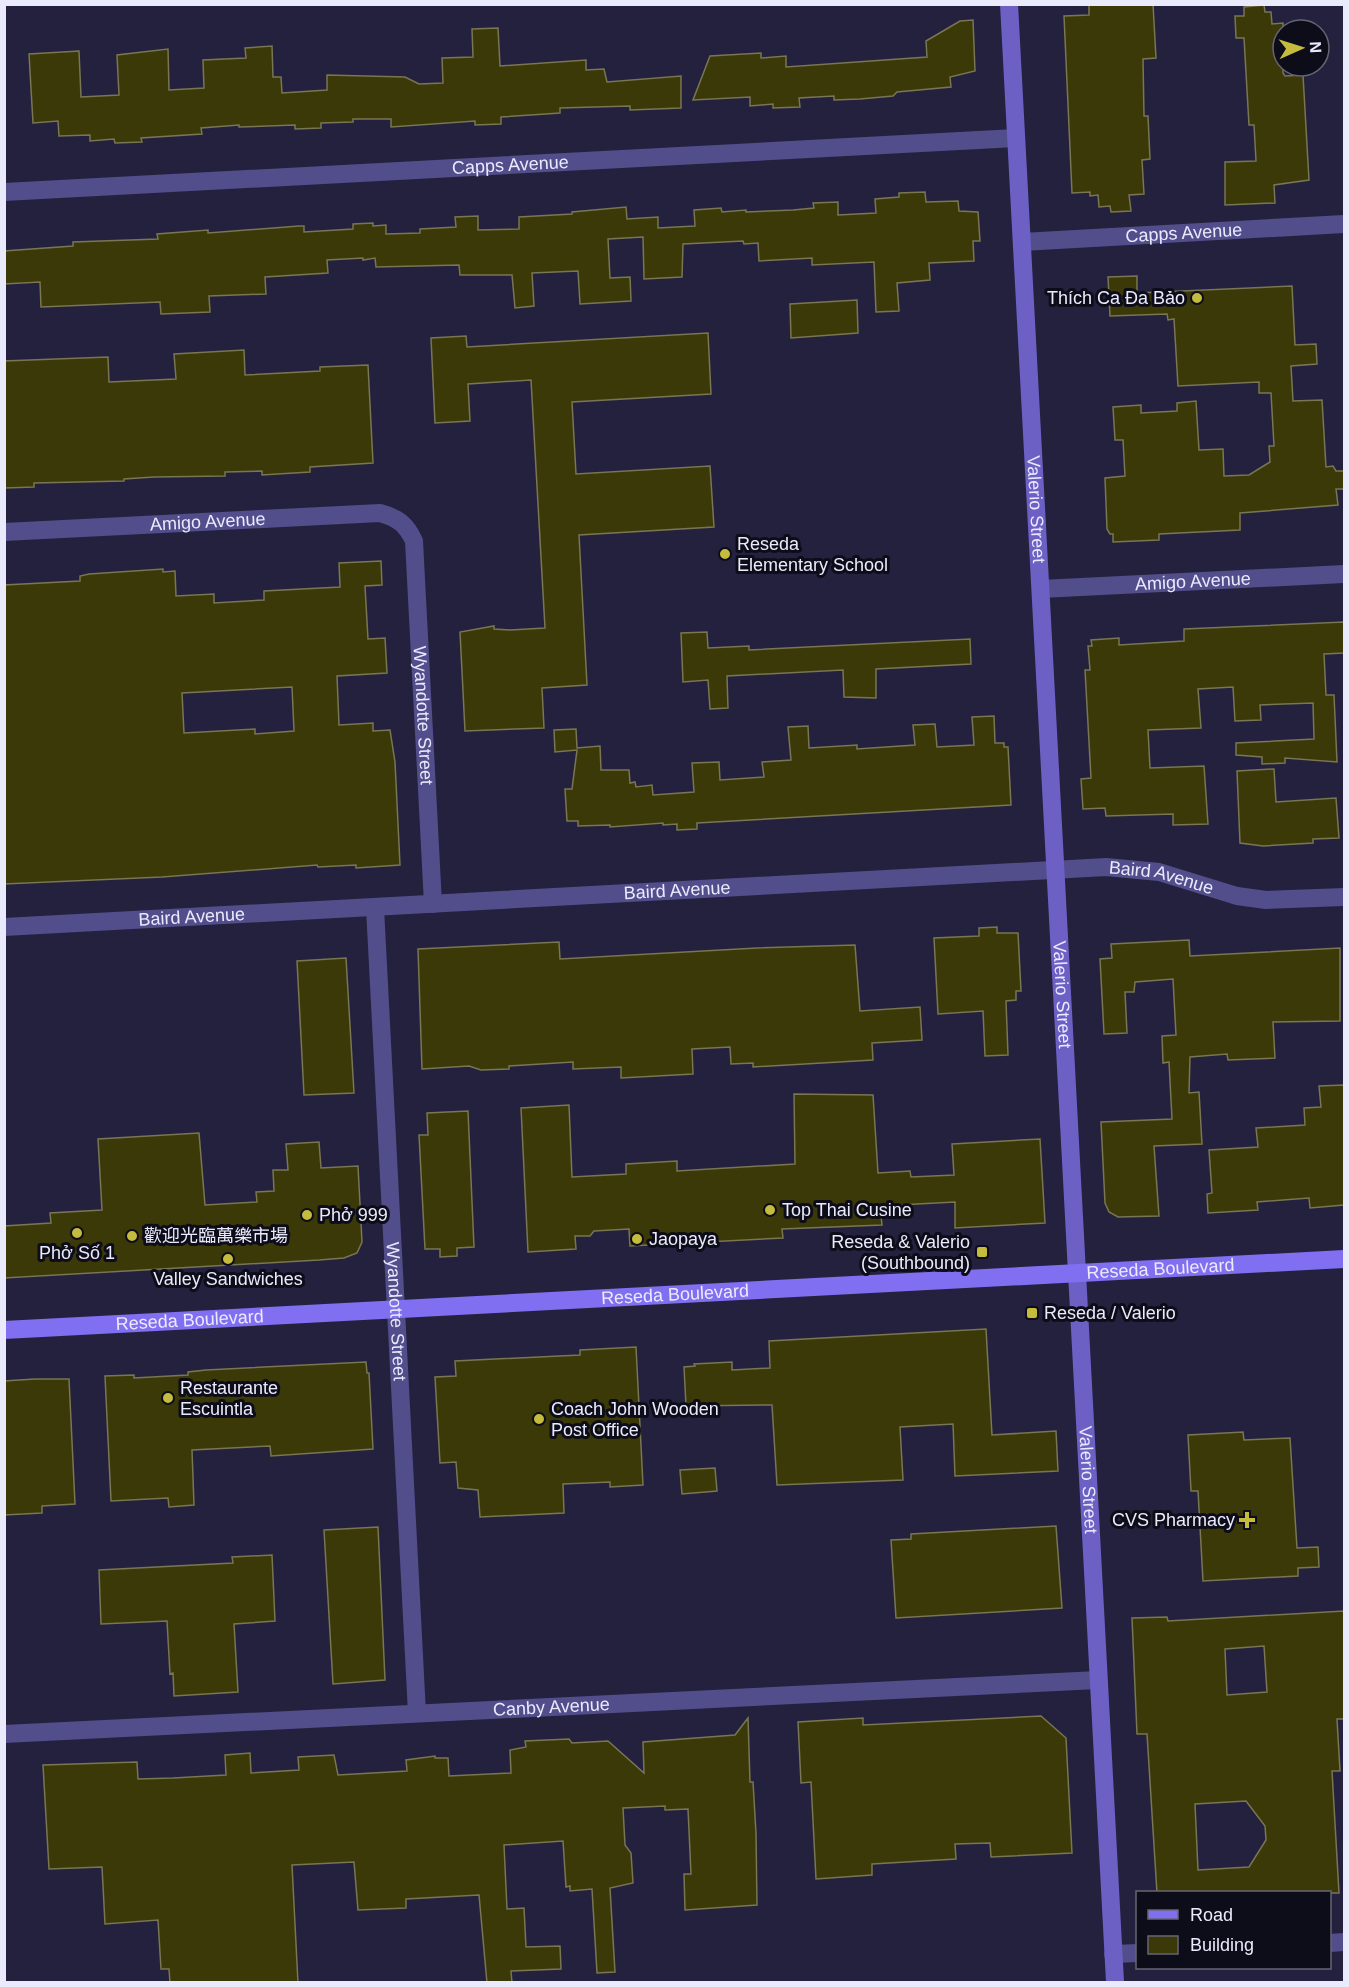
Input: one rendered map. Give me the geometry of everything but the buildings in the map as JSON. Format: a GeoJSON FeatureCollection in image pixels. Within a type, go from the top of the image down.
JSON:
{"type":"FeatureCollection","features":[{"type":"Feature","properties":{"kind":"main road","name":"Reseda Boulevard"},"geometry":{"type":"LineString","coordinates":[[4,1330],[1344,1259]]}},
{"type":"Feature","properties":{"kind":"street","name":"Valerio Street"},"geometry":{"type":"LineString","coordinates":[[1009,4],[1115,1983]]}},
{"type":"Feature","properties":{"kind":"street","name":"Capps Avenue"},"geometry":{"type":"LineString","coordinates":[[4,192],[1016,138]]}},
{"type":"Feature","properties":{"kind":"street","name":"Capps Avenue"},"geometry":{"type":"LineString","coordinates":[[1022,242],[1344,224]]}},
{"type":"Feature","properties":{"kind":"street","name":"Amigo Avenue"},"geometry":{"type":"LineString","coordinates":[[4,532],[380,513],[396,518],[407,527]]}},
{"type":"Feature","properties":{"kind":"street","name":"Wyandotte Street"},"geometry":{"type":"LineString","coordinates":[[407,527],[414,541],[433,904]]}},
{"type":"Feature","properties":{"kind":"street","name":"Amigo Avenue"},"geometry":{"type":"LineString","coordinates":[[1041,589],[1344,574]]}},
{"type":"Feature","properties":{"kind":"street","name":"Baird Avenue"},"geometry":{"type":"LineString","coordinates":[[4,927],[1106,867],[1159,872],[1237,896],[1266,900],[1344,897]]}},
{"type":"Feature","properties":{"kind":"street","name":"Wyandotte Street"},"geometry":{"type":"LineString","coordinates":[[375,908],[417,1713]]}},
{"type":"Feature","properties":{"kind":"street","name":"Canby Avenue"},"geometry":{"type":"LineString","coordinates":[[4,1734],[1098,1680]]}},
{"type":"Feature","properties":{"kind":"street"},"geometry":{"type":"LineString","coordinates":[[1113,1954],[1136,1953]]}},
{"type":"Feature","properties":{"kind":"place","name":"Thích Ca Đa Bảo"},"geometry":{"type":"Point","coordinates":[1197,298]}},
{"type":"Feature","properties":{"kind":"place","name":"Reseda Elementary School"},"geometry":{"type":"Point","coordinates":[725,554]}},
{"type":"Feature","properties":{"kind":"place","name":"Top Thai Cusine"},"geometry":{"type":"Point","coordinates":[770,1210]}},
{"type":"Feature","properties":{"kind":"place","name":"Phở 999"},"geometry":{"type":"Point","coordinates":[307,1215]}},
{"type":"Feature","properties":{"kind":"place","name":"Phở Số 1"},"geometry":{"type":"Point","coordinates":[77,1233]}},
{"type":"Feature","properties":{"kind":"place","name":"歡迎光臨萬樂市場"},"geometry":{"type":"Point","coordinates":[132,1236]}},
{"type":"Feature","properties":{"kind":"place","name":"Jaopaya"},"geometry":{"type":"Point","coordinates":[637,1239]}},
{"type":"Feature","properties":{"kind":"place","name":"Reseda & Valerio (Southbound)"},"geometry":{"type":"Point","coordinates":[982,1252]}},
{"type":"Feature","properties":{"kind":"place","name":"Valley Sandwiches"},"geometry":{"type":"Point","coordinates":[228,1259]}},
{"type":"Feature","properties":{"kind":"place","name":"Reseda / Valerio"},"geometry":{"type":"Point","coordinates":[1032,1313]}},
{"type":"Feature","properties":{"kind":"place","name":"Restaurante Escuintla"},"geometry":{"type":"Point","coordinates":[168,1398]}},
{"type":"Feature","properties":{"kind":"place","name":"Coach John Wooden Post Office"},"geometry":{"type":"Point","coordinates":[539,1419]}},
{"type":"Feature","properties":{"kind":"place","name":"CVS Pharmacy"},"geometry":{"type":"Point","coordinates":[1247,1520]}}]}
